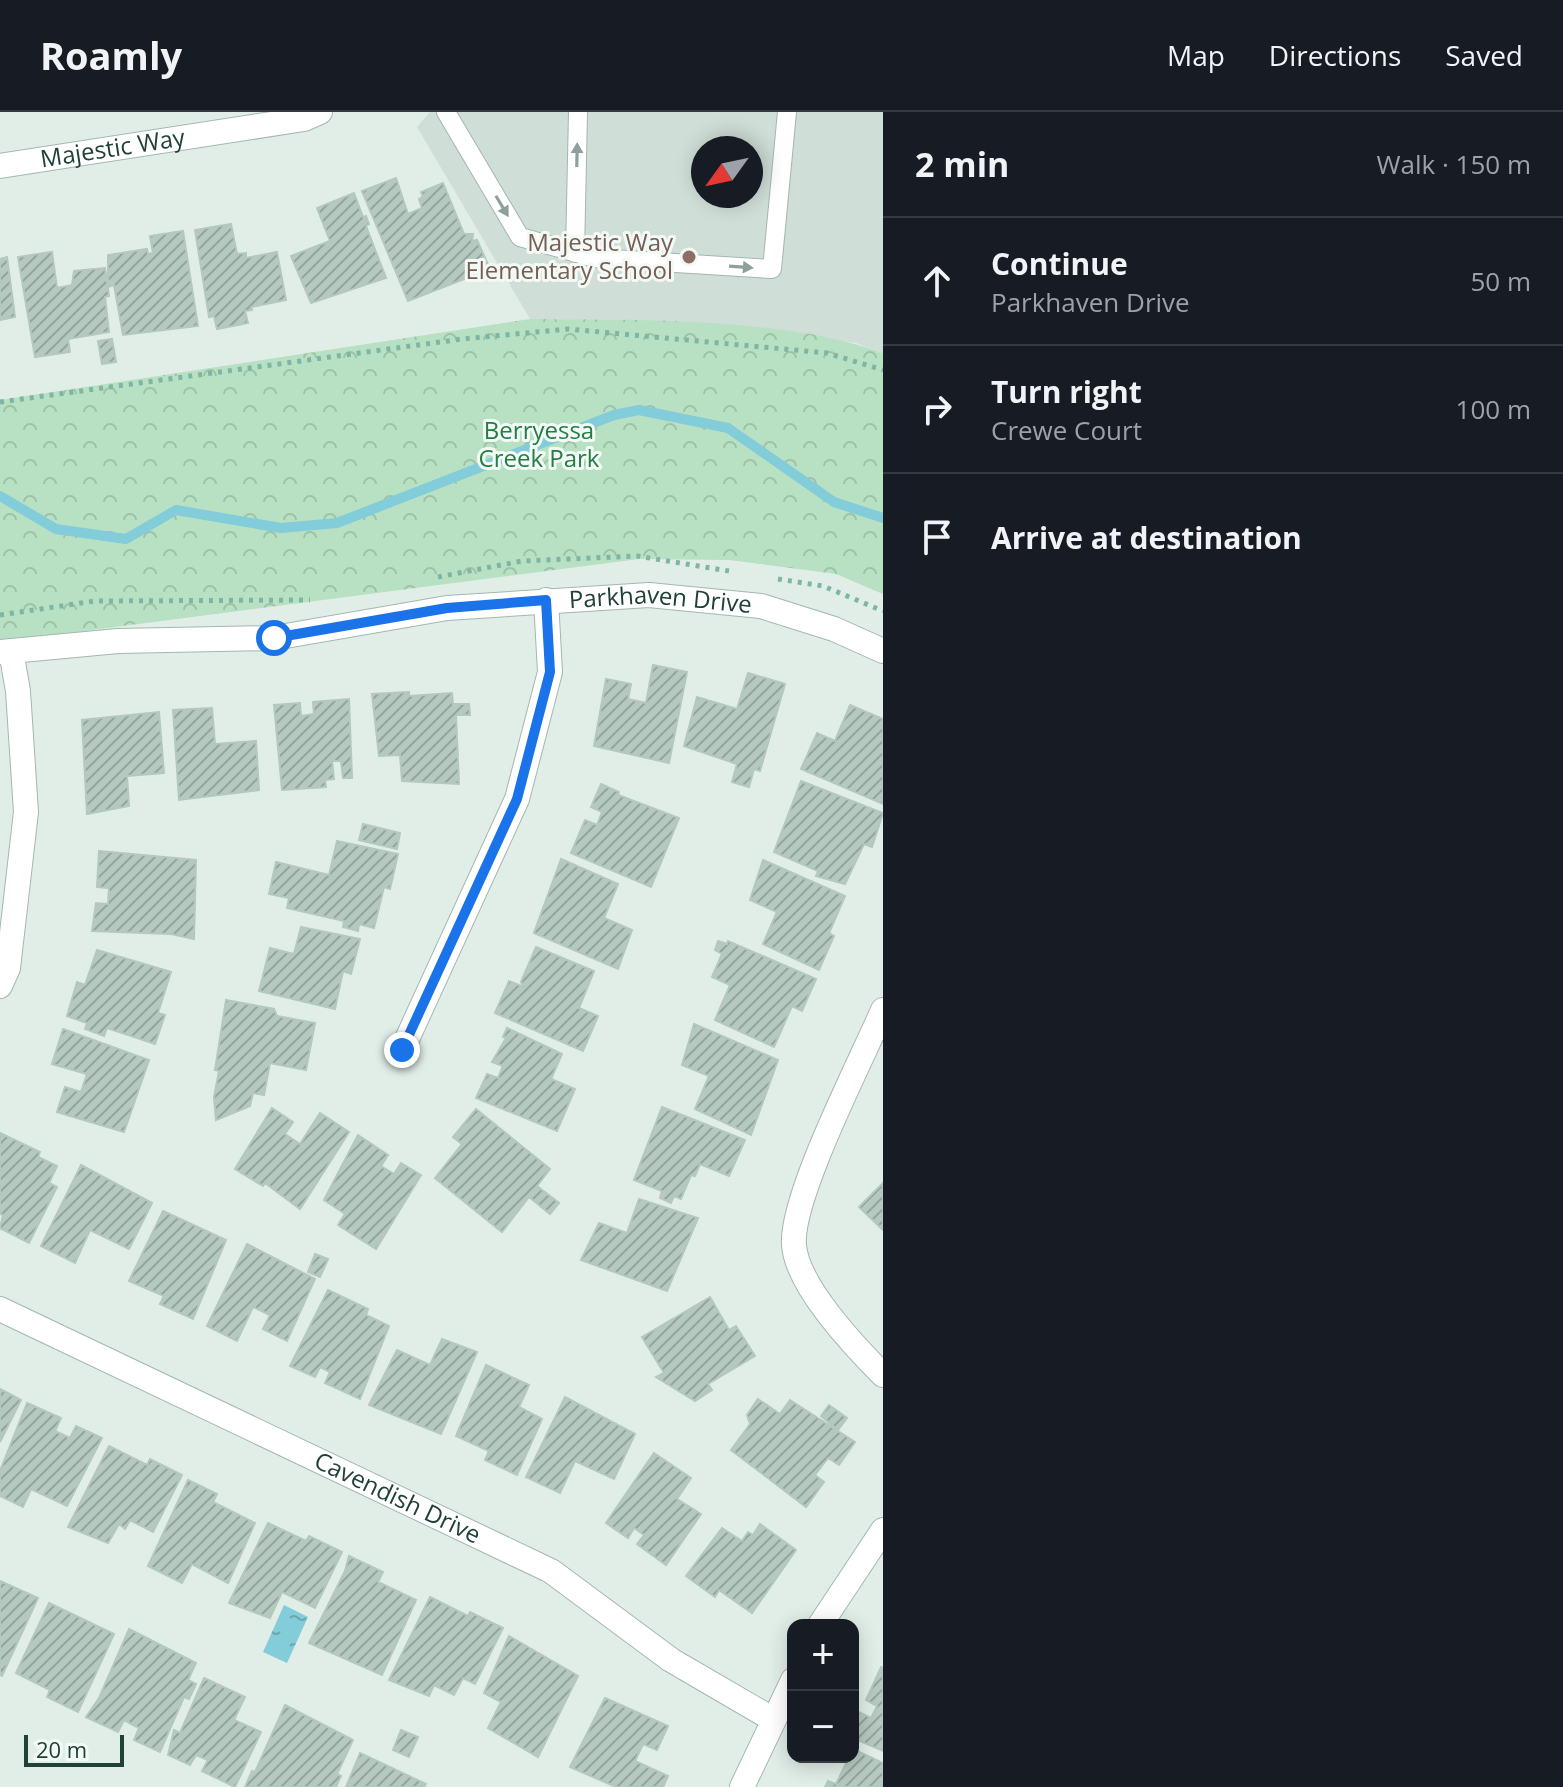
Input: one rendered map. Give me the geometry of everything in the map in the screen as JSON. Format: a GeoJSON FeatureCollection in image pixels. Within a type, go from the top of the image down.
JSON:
{"type":"FeatureCollection","features":[{"type":"Feature","properties":{"kind":"street","name":"Majestic Way"},"geometry":{"type":"LineString","coordinates":[[0,166],[304,119],[320,112]]}},
{"type":"Feature","properties":{"kind":"street","name":"Parkhaven Drive"},"geometry":{"type":"LineString","coordinates":[[6,652],[118,641],[274,638],[447,608],[649,595],[761,606],[834,629],[883,651]]}},
{"type":"Feature","properties":{"kind":"street"},"geometry":{"type":"LineString","coordinates":[[402,1050],[517,799],[550,672],[546,600]]}},
{"type":"Feature","properties":{"kind":"street"},"geometry":{"type":"LineString","coordinates":[[0,986],[8,968],[26,812],[18,691],[6,652]]}},
{"type":"Feature","properties":{"kind":"street"},"geometry":{"type":"LineString","coordinates":[[883,1010],[800,1201],[794,1246],[811,1288],[851,1344],[883,1375]]}},
{"type":"Feature","properties":{"kind":"street","name":"Cavendish Drive"},"geometry":{"type":"LineString","coordinates":[[0,1309],[551,1571],[671,1660],[774,1720]]}},
{"type":"Feature","properties":{"kind":"street"},"geometry":{"type":"LineString","coordinates":[[824,1619],[883,1530]]}},
{"type":"Feature","properties":{"kind":"street"},"geometry":{"type":"LineString","coordinates":[[742,1787],[788,1691]]}},
{"type":"Feature","properties":{"kind":"lane"},"geometry":{"type":"LineString","coordinates":[[446,112],[520,237],[595,258],[772,269],[787,112]]}},
{"type":"Feature","properties":{"kind":"lane"},"geometry":{"type":"LineString","coordinates":[[575,253],[578,112]]}},
{"type":"Feature","properties":{"kind":"path"},"geometry":{"type":"LineString","coordinates":[[0,402],[462,339],[568,329],[827,353],[883,370]]}},
{"type":"Feature","properties":{"kind":"shaded area","name":"Majestic Way Elementary School"},"geometry":{"type":"Polygon","coordinates":[[[430,112],[883,112],[883,353],[856,343],[759,330],[629,320],[530,319],[417,127],[430,112]]]}},
{"type":"Feature","properties":{"kind":"green space","name":"Berryessa Creek Park"},"geometry":{"type":"Polygon","coordinates":[[[530,319],[662,321],[756,327],[844,341],[883,353],[883,594],[836,574],[729,560],[639,559],[0,642],[0,400],[530,319]]]}},
{"type":"Feature","properties":{"kind":"water"},"geometry":{"type":"Polygon","coordinates":[[[284,1605],[308,1617],[287,1663],[263,1652],[284,1605]]]}},
{"type":"Feature","properties":{"kind":"building"},"geometry":{"type":"Polygon","coordinates":[[[396,178],[408,214],[422,208],[419,199],[423,197],[421,192],[443,183],[464,234],[473,234],[472,241],[477,240],[490,269],[408,301],[362,191],[396,178]]]}},
{"type":"Feature","properties":{"kind":"building"},"geometry":{"type":"Polygon","coordinates":[[[354,193],[363,217],[366,216],[369,224],[366,226],[386,278],[311,303],[291,256],[330,241],[317,208],[354,193]]]}},
{"type":"Feature","properties":{"kind":"building"},"geometry":{"type":"Polygon","coordinates":[[[231,224],[237,254],[246,253],[246,258],[277,252],[286,300],[251,307],[252,310],[245,311],[248,323],[217,329],[214,316],[209,317],[195,230],[231,224]]]}},
{"type":"Feature","properties":{"kind":"building"},"geometry":{"type":"Polygon","coordinates":[[[183,231],[198,326],[123,335],[114,285],[108,287],[108,255],[147,249],[148,254],[153,253],[150,236],[183,231]]]}},
{"type":"Feature","properties":{"kind":"building"},"geometry":{"type":"Polygon","coordinates":[[[52,252],[57,288],[72,285],[74,271],[105,268],[109,332],[68,339],[70,352],[35,357],[18,257],[52,252]]]}},
{"type":"Feature","properties":{"kind":"building"},"geometry":{"type":"Polygon","coordinates":[[[7,257],[15,317],[0,320],[0,259],[7,257]]]}},
{"type":"Feature","properties":{"kind":"building"},"geometry":{"type":"Polygon","coordinates":[[[112,339],[116,362],[102,364],[98,341],[112,339]]]}},
{"type":"Feature","properties":{"kind":"building"},"geometry":{"type":"Polygon","coordinates":[[[653,665],[687,672],[669,763],[594,746],[606,679],[631,684],[628,699],[646,703],[653,665]]]}},
{"type":"Feature","properties":{"kind":"building"},"geometry":{"type":"Polygon","coordinates":[[[748,673],[785,684],[760,771],[754,769],[749,787],[732,782],[737,764],[684,746],[697,697],[737,709],[748,673]]]}},
{"type":"Feature","properties":{"kind":"building"},"geometry":{"type":"Polygon","coordinates":[[[409,692],[409,696],[452,693],[453,704],[469,704],[470,715],[456,715],[459,784],[402,781],[400,755],[379,756],[372,694],[409,692]]]}},
{"type":"Feature","properties":{"kind":"building"},"geometry":{"type":"Polygon","coordinates":[[[349,699],[352,778],[343,778],[341,761],[332,761],[334,779],[325,780],[326,787],[282,790],[274,705],[300,703],[301,716],[314,714],[313,702],[349,699]]]}},
{"type":"Feature","properties":{"kind":"building"},"geometry":{"type":"Polygon","coordinates":[[[850,705],[883,719],[883,804],[801,769],[817,733],[835,741],[850,705]]]}},
{"type":"Feature","properties":{"kind":"building"},"geometry":{"type":"Polygon","coordinates":[[[212,708],[215,744],[256,741],[259,790],[179,800],[173,710],[212,708]]]}},
{"type":"Feature","properties":{"kind":"building"},"geometry":{"type":"Polygon","coordinates":[[[159,712],[164,773],[127,776],[129,806],[87,814],[82,720],[159,712]]]}},
{"type":"Feature","properties":{"kind":"building"},"geometry":{"type":"Polygon","coordinates":[[[801,781],[883,813],[872,847],[864,844],[845,884],[816,876],[818,871],[774,852],[801,781]]]}},
{"type":"Feature","properties":{"kind":"building"},"geometry":{"type":"Polygon","coordinates":[[[601,784],[619,792],[618,795],[679,818],[651,887],[571,853],[585,820],[597,825],[602,812],[591,807],[601,784]]]}},
{"type":"Feature","properties":{"kind":"building"},"geometry":{"type":"Polygon","coordinates":[[[363,824],[400,833],[397,849],[359,840],[363,824]]]}},
{"type":"Feature","properties":{"kind":"building"},"geometry":{"type":"Polygon","coordinates":[[[337,841],[398,854],[390,889],[384,887],[374,928],[359,924],[358,931],[343,927],[344,921],[287,908],[289,898],[269,894],[276,862],[329,875],[337,841]]]}},
{"type":"Feature","properties":{"kind":"building"},"geometry":{"type":"Polygon","coordinates":[[[99,851],[196,860],[194,939],[171,934],[92,931],[96,903],[108,904],[109,888],[97,887],[99,851]]]}},
{"type":"Feature","properties":{"kind":"building"},"geometry":{"type":"Polygon","coordinates":[[[561,859],[618,884],[604,918],[632,930],[618,969],[534,933],[561,859]]]}},
{"type":"Feature","properties":{"kind":"building"},"geometry":{"type":"Polygon","coordinates":[[[763,860],[845,896],[829,933],[834,936],[819,970],[763,944],[777,912],[750,900],[763,860]]]}},
{"type":"Feature","properties":{"kind":"building"},"geometry":{"type":"Polygon","coordinates":[[[301,927],[360,939],[351,974],[343,971],[335,1009],[259,991],[270,948],[294,954],[301,927]]]}},
{"type":"Feature","properties":{"kind":"building"},"geometry":{"type":"Polygon","coordinates":[[[718,941],[727,944],[728,941],[816,979],[802,1011],[792,1006],[774,1047],[715,1020],[730,985],[712,977],[722,954],[715,950],[718,941]]]}},
{"type":"Feature","properties":{"kind":"building"},"geometry":{"type":"Polygon","coordinates":[[[536,947],[594,971],[579,1008],[598,1016],[583,1051],[495,1013],[509,981],[524,987],[521,982],[536,947]]]}},
{"type":"Feature","properties":{"kind":"building"},"geometry":{"type":"Polygon","coordinates":[[[97,950],[171,972],[158,1013],[165,1015],[155,1044],[107,1028],[104,1036],[85,1029],[87,1023],[67,1016],[77,982],[85,985],[97,950]]]}},
{"type":"Feature","properties":{"kind":"building"},"geometry":{"type":"Polygon","coordinates":[[[226,1000],[274,1009],[277,1016],[315,1023],[306,1070],[270,1063],[264,1095],[253,1093],[250,1106],[216,1120],[214,1097],[219,1071],[215,1070],[226,1000]]]}},
{"type":"Feature","properties":{"kind":"building"},"geometry":{"type":"Polygon","coordinates":[[[694,1024],[778,1060],[751,1135],[695,1109],[709,1076],[682,1065],[694,1024]]]}},
{"type":"Feature","properties":{"kind":"building"},"geometry":{"type":"Polygon","coordinates":[[[507,1028],[562,1054],[551,1079],[575,1089],[557,1131],[476,1098],[487,1074],[498,1078],[503,1066],[492,1062],[506,1038],[503,1037],[507,1028]]]}},
{"type":"Feature","properties":{"kind":"building"},"geometry":{"type":"Polygon","coordinates":[[[63,1029],[149,1060],[124,1132],[57,1112],[65,1087],[81,1092],[87,1074],[52,1064],[63,1029]]]}},
{"type":"Feature","properties":{"kind":"building"},"geometry":{"type":"Polygon","coordinates":[[[662,1107],[745,1140],[729,1176],[700,1164],[695,1176],[691,1175],[681,1199],[674,1196],[671,1203],[660,1198],[662,1191],[634,1180],[662,1107]]]}},
{"type":"Feature","properties":{"kind":"building"},"geometry":{"type":"Polygon","coordinates":[[[272,1108],[293,1122],[285,1134],[300,1144],[320,1113],[349,1132],[300,1209],[265,1183],[263,1186],[235,1169],[272,1108]]]}},
{"type":"Feature","properties":{"kind":"building"},"geometry":{"type":"Polygon","coordinates":[[[476,1109],[550,1169],[537,1186],[559,1203],[550,1214],[529,1197],[502,1232],[435,1178],[462,1144],[453,1137],[476,1109]]]}},
{"type":"Feature","properties":{"kind":"building"},"geometry":{"type":"Polygon","coordinates":[[[0,1133],[40,1152],[38,1157],[57,1166],[49,1183],[57,1187],[29,1243],[0,1228],[3,1215],[0,1214],[0,1133]]]}},
{"type":"Feature","properties":{"kind":"building"},"geometry":{"type":"Polygon","coordinates":[[[358,1135],[388,1155],[381,1166],[394,1174],[401,1163],[421,1175],[376,1249],[338,1225],[345,1214],[324,1200],[358,1135]]]}},
{"type":"Feature","properties":{"kind":"building"},"geometry":{"type":"Polygon","coordinates":[[[81,1165],[152,1203],[129,1249],[90,1230],[75,1263],[41,1246],[81,1165]]]}},
{"type":"Feature","properties":{"kind":"building"},"geometry":{"type":"Polygon","coordinates":[[[883,1183],[883,1230],[859,1207],[883,1183]]]}},
{"type":"Feature","properties":{"kind":"building"},"geometry":{"type":"Polygon","coordinates":[[[639,1199],[698,1218],[667,1291],[581,1260],[599,1223],[627,1233],[639,1199]]]}},
{"type":"Feature","properties":{"kind":"building"},"geometry":{"type":"Polygon","coordinates":[[[163,1211],[226,1240],[193,1319],[160,1304],[164,1296],[129,1281],[163,1211]]]}},
{"type":"Feature","properties":{"kind":"building"},"geometry":{"type":"Polygon","coordinates":[[[247,1244],[315,1279],[287,1341],[263,1329],[270,1315],[253,1307],[237,1341],[207,1326],[247,1244]]]}},
{"type":"Feature","properties":{"kind":"building"},"geometry":{"type":"Polygon","coordinates":[[[315,1254],[328,1259],[320,1277],[308,1272],[315,1254]]]}},
{"type":"Feature","properties":{"kind":"building"},"geometry":{"type":"Polygon","coordinates":[[[328,1290],[368,1309],[366,1315],[389,1326],[360,1399],[325,1383],[330,1372],[320,1367],[315,1377],[290,1366],[328,1290]]]}},
{"type":"Feature","properties":{"kind":"building"},"geometry":{"type":"Polygon","coordinates":[[[710,1297],[729,1330],[736,1326],[755,1356],[708,1384],[712,1390],[695,1401],[656,1377],[664,1373],[642,1337],[710,1297]]]}},
{"type":"Feature","properties":{"kind":"building"},"geometry":{"type":"Polygon","coordinates":[[[442,1339],[477,1352],[441,1434],[369,1405],[397,1350],[430,1365],[442,1339]]]}},
{"type":"Feature","properties":{"kind":"building"},"geometry":{"type":"Polygon","coordinates":[[[486,1365],[529,1385],[519,1407],[542,1419],[517,1475],[485,1460],[489,1451],[456,1436],[486,1365]]]}},
{"type":"Feature","properties":{"kind":"building"},"geometry":{"type":"Polygon","coordinates":[[[0,1389],[21,1400],[0,1442],[0,1389]]]}},
{"type":"Feature","properties":{"kind":"building"},"geometry":{"type":"Polygon","coordinates":[[[565,1397],[635,1434],[614,1479],[575,1461],[560,1493],[526,1477],[565,1397]]]}},
{"type":"Feature","properties":{"kind":"building"},"geometry":{"type":"Polygon","coordinates":[[[758,1399],[780,1414],[790,1400],[855,1442],[839,1465],[828,1458],[815,1475],[824,1482],[806,1507],[731,1450],[750,1424],[747,1415],[758,1399]]]}},
{"type":"Feature","properties":{"kind":"building"},"geometry":{"type":"Polygon","coordinates":[[[27,1403],[61,1418],[55,1431],[70,1438],[76,1426],[102,1438],[67,1506],[31,1489],[23,1507],[0,1496],[0,1471],[27,1403]]]}},
{"type":"Feature","properties":{"kind":"building"},"geometry":{"type":"Polygon","coordinates":[[[829,1405],[847,1418],[838,1430],[821,1416],[829,1405]]]}},
{"type":"Feature","properties":{"kind":"building"},"geometry":{"type":"Polygon","coordinates":[[[109,1446],[147,1465],[150,1459],[182,1475],[153,1532],[130,1520],[125,1529],[119,1524],[108,1543],[68,1527],[109,1446]]]}},
{"type":"Feature","properties":{"kind":"building"},"geometry":{"type":"Polygon","coordinates":[[[654,1453],[691,1478],[677,1499],[701,1514],[666,1565],[637,1544],[644,1535],[634,1528],[628,1538],[606,1523],[654,1453]]]}},
{"type":"Feature","properties":{"kind":"building"},"geometry":{"type":"Polygon","coordinates":[[[188,1480],[217,1494],[213,1502],[255,1523],[228,1583],[192,1564],[182,1583],[148,1566],[188,1480]]]}},
{"type":"Feature","properties":{"kind":"building"},"geometry":{"type":"Polygon","coordinates":[[[268,1523],[306,1541],[309,1536],[342,1552],[315,1608],[282,1592],[270,1618],[229,1603],[268,1523]]]}},
{"type":"Feature","properties":{"kind":"building"},"geometry":{"type":"Polygon","coordinates":[[[760,1524],[796,1550],[752,1613],[719,1590],[715,1597],[686,1576],[722,1528],[742,1541],[748,1532],[753,1535],[760,1524]]]}},
{"type":"Feature","properties":{"kind":"building"},"geometry":{"type":"Polygon","coordinates":[[[349,1556],[383,1572],[378,1582],[416,1600],[382,1675],[309,1643],[345,1571],[349,1556]]]}},
{"type":"Feature","properties":{"kind":"building"},"geometry":{"type":"Polygon","coordinates":[[[0,1581],[38,1598],[2,1676],[0,1675],[0,1581]]]}},
{"type":"Feature","properties":{"kind":"building"},"geometry":{"type":"Polygon","coordinates":[[[430,1597],[468,1616],[470,1612],[503,1628],[475,1684],[463,1678],[454,1695],[434,1685],[429,1696],[389,1680],[430,1597]]]}},
{"type":"Feature","properties":{"kind":"building"},"geometry":{"type":"Polygon","coordinates":[[[49,1603],[114,1634],[78,1712],[47,1697],[50,1690],[16,1673],[49,1603]]]}},
{"type":"Feature","properties":{"kind":"building"},"geometry":{"type":"Polygon","coordinates":[[[129,1629],[196,1663],[188,1680],[196,1684],[189,1699],[184,1697],[160,1752],[134,1740],[139,1728],[124,1720],[118,1732],[86,1717],[99,1698],[129,1629]]]}},
{"type":"Feature","properties":{"kind":"building"},"geometry":{"type":"Polygon","coordinates":[[[509,1636],[578,1676],[538,1757],[488,1728],[501,1702],[484,1693],[509,1636]]]}},
{"type":"Feature","properties":{"kind":"building"},"geometry":{"type":"Polygon","coordinates":[[[881,1667],[883,1751],[859,1741],[859,1712],[871,1718],[877,1706],[866,1700],[881,1667]]]}},
{"type":"Feature","properties":{"kind":"building"},"geometry":{"type":"Polygon","coordinates":[[[204,1678],[245,1697],[234,1720],[261,1732],[235,1787],[202,1771],[208,1760],[196,1755],[190,1765],[168,1755],[174,1730],[180,1733],[204,1678]]]}},
{"type":"Feature","properties":{"kind":"building"},"geometry":{"type":"Polygon","coordinates":[[[605,1698],[668,1726],[657,1750],[643,1744],[635,1761],[668,1776],[663,1787],[616,1787],[570,1767],[605,1698]]]}},
{"type":"Feature","properties":{"kind":"building"},"geometry":{"type":"Polygon","coordinates":[[[285,1705],[353,1740],[337,1774],[341,1776],[336,1787],[245,1787],[252,1771],[255,1772],[285,1705]]]}},
{"type":"Feature","properties":{"kind":"building"},"geometry":{"type":"Polygon","coordinates":[[[401,1730],[418,1737],[409,1757],[393,1750],[401,1730]]]}},
{"type":"Feature","properties":{"kind":"building"},"geometry":{"type":"Polygon","coordinates":[[[859,1752],[883,1763],[883,1787],[825,1787],[828,1781],[836,1784],[846,1763],[859,1763],[859,1752]]]}},
{"type":"Feature","properties":{"kind":"building"},"geometry":{"type":"Polygon","coordinates":[[[360,1753],[426,1784],[424,1787],[346,1787],[360,1753]]]}},
{"type":"Feature","properties":{"kind":"waterway"},"geometry":{"type":"LineString","coordinates":[[0,496],[56,529],[126,539],[176,510],[281,528],[337,523],[614,415],[639,410],[728,428],[834,502],[883,518]]}},
{"type":"Feature","properties":{"kind":"place","name":"Majestic Way Elementary School"},"geometry":{"type":"Point","coordinates":[689,257]}},
{"type":"Feature","properties":{"kind":"route"},"geometry":{"type":"LineString","coordinates":[[274,638],[447,608],[546,600],[550,672],[517,799],[402,1050]]}}]}
